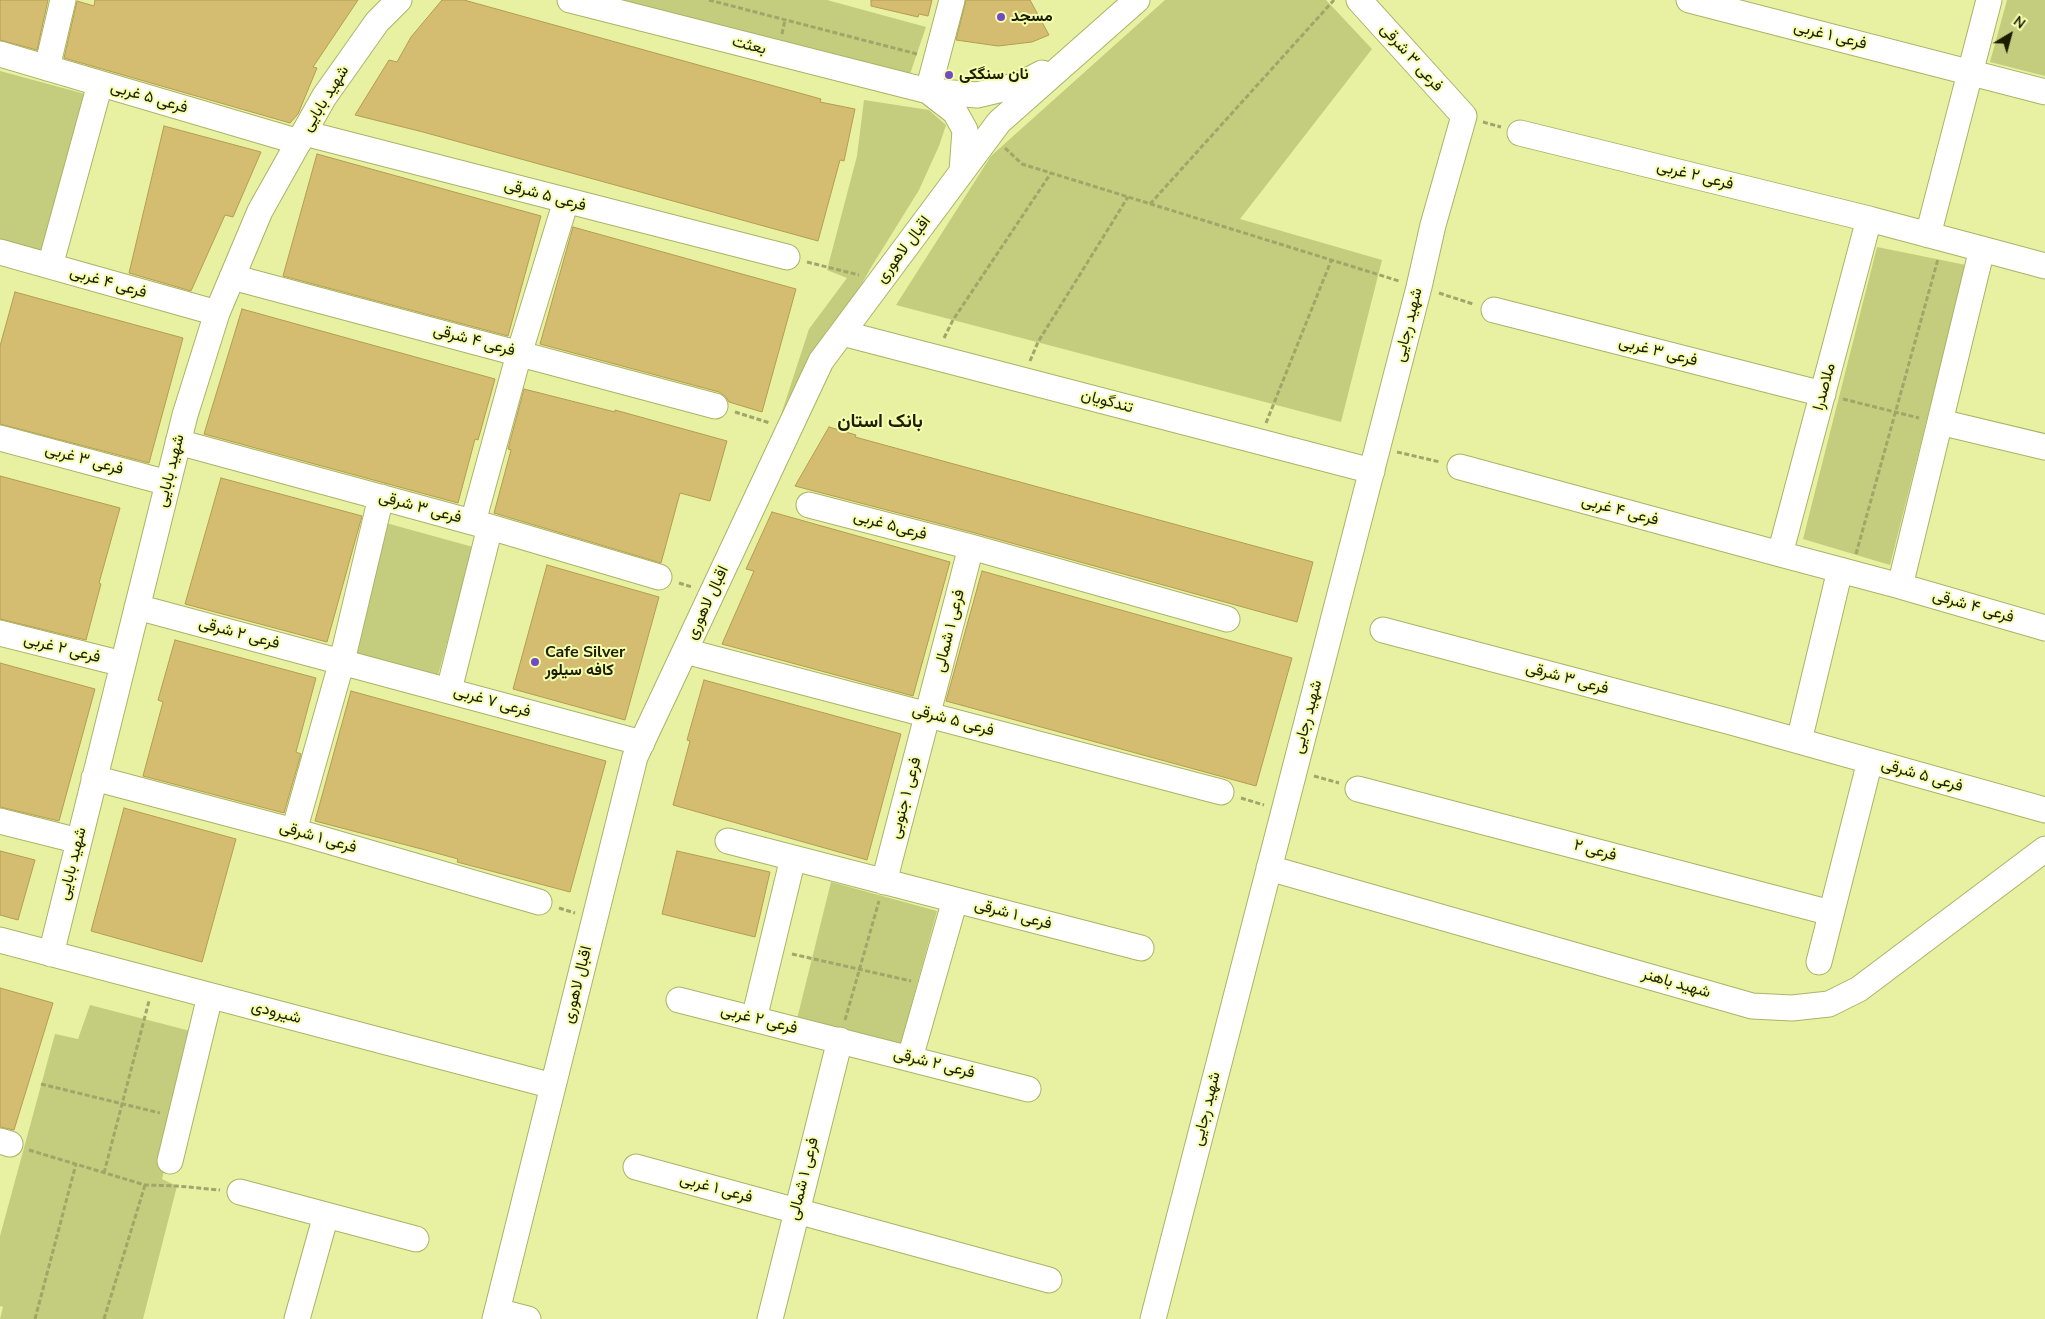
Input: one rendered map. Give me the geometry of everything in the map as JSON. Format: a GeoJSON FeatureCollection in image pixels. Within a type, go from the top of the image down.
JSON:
{"type":"FeatureCollection","features":[{"type":"Feature","properties":{"kind":"street"},"geometry":{"type":"LineString","coordinates":[[46,68],[63,0]]}},
{"type":"Feature","properties":{"kind":"street","name":"شهید بابایی"},"geometry":{"type":"LineString","coordinates":[[51,954],[178,442],[217,314],[260,211],[324,97],[379,11],[399,0]]}},
{"type":"Feature","properties":{"kind":"street","name":"بعثت"},"geometry":{"type":"LineString","coordinates":[[570,0],[928,91]]}},
{"type":"Feature","properties":{"kind":"street"},"geometry":{"type":"LineString","coordinates":[[928,91],[952,0]]}},
{"type":"Feature","properties":{"kind":"street","name":"اقبال لاهوری"},"geometry":{"type":"LineString","coordinates":[[496,1315],[635,757],[822,361],[999,122],[1138,0]]}},
{"type":"Feature","properties":{"kind":"street","name":"فرعی ۳ شرقی"},"geometry":{"type":"LineString","coordinates":[[1359,0],[1464,116]]}},
{"type":"Feature","properties":{"kind":"street","name":"فرعی ۱ غربی"},"geometry":{"type":"LineString","coordinates":[[1689,0],[1970,72]]}},
{"type":"Feature","properties":{"kind":"street"},"geometry":{"type":"LineString","coordinates":[[1936,237],[1970,72],[1989,0]]}},
{"type":"Feature","properties":{"kind":"street","name":"فرعی ۵ غربی"},"geometry":{"type":"LineString","coordinates":[[0,54],[100,84],[301,137]]}},
{"type":"Feature","properties":{"kind":"street"},"geometry":{"type":"LineString","coordinates":[[928,91],[977,95],[1019,85],[1070,59]]}},
{"type":"Feature","properties":{"kind":"street"},"geometry":{"type":"LineString","coordinates":[[1970,72],[2045,92]]}},
{"type":"Feature","properties":{"kind":"street"},"geometry":{"type":"LineString","coordinates":[[50,266],[100,84]]}},
{"type":"Feature","properties":{"kind":"street"},"geometry":{"type":"LineString","coordinates":[[928,91],[955,112],[965,130],[962,171]]}},
{"type":"Feature","properties":{"kind":"street","name":"شهید رجایی"},"geometry":{"type":"LineString","coordinates":[[1153,1319],[1372,471],[1433,225],[1464,116]]}},
{"type":"Feature","properties":{"kind":"street","name":"فرعی ۲ غربی"},"geometry":{"type":"LineString","coordinates":[[1520,133],[1869,219]]}},
{"type":"Feature","properties":{"kind":"street","name":"فرعی ۵ شرقی"},"geometry":{"type":"LineString","coordinates":[[301,137],[787,257]]}},
{"type":"Feature","properties":{"kind":"street"},"geometry":{"type":"LineString","coordinates":[[448,690],[519,354],[566,201]]}},
{"type":"Feature","properties":{"kind":"street"},"geometry":{"type":"LineString","coordinates":[[1869,219],[2045,266]]}},
{"type":"Feature","properties":{"kind":"street","name":"ملاصدرا"},"geometry":{"type":"LineString","coordinates":[[1780,554],[1869,219]]}},
{"type":"Feature","properties":{"kind":"street"},"geometry":{"type":"LineString","coordinates":[[1780,554],[1900,586],[1982,249]]}},
{"type":"Feature","properties":{"kind":"street","name":"فرعی ۴ غربی"},"geometry":{"type":"LineString","coordinates":[[0,252],[217,314]]}},
{"type":"Feature","properties":{"kind":"street","name":"فرعی ۴ شرقی"},"geometry":{"type":"LineString","coordinates":[[232,277],[715,406]]}},
{"type":"Feature","properties":{"kind":"street","name":"فرعی ۳ غربی"},"geometry":{"type":"LineString","coordinates":[[1494,310],[1823,394]]}},
{"type":"Feature","properties":{"kind":"street","name":"تندگویان"},"geometry":{"type":"LineString","coordinates":[[842,333],[1372,471]]}},
{"type":"Feature","properties":{"kind":"street"},"geometry":{"type":"LineString","coordinates":[[1940,422],[2045,447]]}},
{"type":"Feature","properties":{"kind":"street","name":"فرعی ۳ غربی"},"geometry":{"type":"LineString","coordinates":[[0,438],[168,483]]}},
{"type":"Feature","properties":{"kind":"street","name":"فرعی ۳ شرقی"},"geometry":{"type":"LineString","coordinates":[[178,442],[482,524],[659,577]]}},
{"type":"Feature","properties":{"kind":"street","name":"فرعی ۴ غربی"},"geometry":{"type":"LineString","coordinates":[[1460,467],[1780,554]]}},
{"type":"Feature","properties":{"kind":"street"},"geometry":{"type":"LineString","coordinates":[[294,831],[342,661],[382,497]]}},
{"type":"Feature","properties":{"kind":"street","name":"فرعی۵ غربی"},"geometry":{"type":"LineString","coordinates":[[809,504],[971,547]]}},
{"type":"Feature","properties":{"kind":"street"},"geometry":{"type":"LineString","coordinates":[[971,547],[1227,619]]}},
{"type":"Feature","properties":{"kind":"street","name":"فرعی ۱ شمالی"},"geometry":{"type":"LineString","coordinates":[[929,714],[971,547]]}},
{"type":"Feature","properties":{"kind":"street"},"geometry":{"type":"LineString","coordinates":[[1799,741],[1846,572]]}},
{"type":"Feature","properties":{"kind":"street","name":"فرعی ۴ شرقی"},"geometry":{"type":"LineString","coordinates":[[1900,586],[2045,628]]}},
{"type":"Feature","properties":{"kind":"street","name":"فرعی ۲ شرقی"},"geometry":{"type":"LineString","coordinates":[[137,607],[342,661]]}},
{"type":"Feature","properties":{"kind":"street","name":"فرعی ۳ شرقی"},"geometry":{"type":"LineString","coordinates":[[1382,630],[1799,741]]}},
{"type":"Feature","properties":{"kind":"street","name":"فرعی ۲ غربی"},"geometry":{"type":"LineString","coordinates":[[0,633],[123,664]]}},
{"type":"Feature","properties":{"kind":"street","name":"فرعی ۵ شرقی"},"geometry":{"type":"LineString","coordinates":[[685,651],[1221,792]]}},
{"type":"Feature","properties":{"kind":"street","name":"فرعی ۷ غربی"},"geometry":{"type":"LineString","coordinates":[[342,661],[642,743]]}},
{"type":"Feature","properties":{"kind":"street","name":"فرعی ۱ جنوبی"},"geometry":{"type":"LineString","coordinates":[[884,882],[929,714]]}},
{"type":"Feature","properties":{"kind":"street","name":"فرعی ۵ شرقی"},"geometry":{"type":"LineString","coordinates":[[1799,741],[2045,810]]}},
{"type":"Feature","properties":{"kind":"street"},"geometry":{"type":"LineString","coordinates":[[1819,962],[1870,761]]}},
{"type":"Feature","properties":{"kind":"street","name":"فرعی ۱ شرقی"},"geometry":{"type":"LineString","coordinates":[[94,778],[294,831],[539,902]]}},
{"type":"Feature","properties":{"kind":"street","name":"فرعی ۲"},"geometry":{"type":"LineString","coordinates":[[1358,789],[1831,913]]}},
{"type":"Feature","properties":{"kind":"street"},"geometry":{"type":"LineString","coordinates":[[0,821],[79,841]]}},
{"type":"Feature","properties":{"kind":"street"},"geometry":{"type":"LineString","coordinates":[[728,841],[884,882]]}},
{"type":"Feature","properties":{"kind":"street","name":"شهید باهنر"},"geometry":{"type":"LineString","coordinates":[[1269,868],[1752,1006],[1792,1008],[1829,1004],[1859,989],[2045,849]]}},
{"type":"Feature","properties":{"kind":"street"},"geometry":{"type":"LineString","coordinates":[[754,1018],[792,858]]}},
{"type":"Feature","properties":{"kind":"street","name":"فرعی ۱ شرقی"},"geometry":{"type":"LineString","coordinates":[[884,882],[1141,948]]}},
{"type":"Feature","properties":{"kind":"street"},"geometry":{"type":"LineString","coordinates":[[910,1058],[955,900]]}},
{"type":"Feature","properties":{"kind":"street","name":"شیرودی"},"geometry":{"type":"LineString","coordinates":[[0,940],[553,1086]]}},
{"type":"Feature","properties":{"kind":"street"},"geometry":{"type":"LineString","coordinates":[[170,1161],[210,996]]}},
{"type":"Feature","properties":{"kind":"street","name":"فرعی ۲ غربی"},"geometry":{"type":"LineString","coordinates":[[679,1000],[840,1040]]}},
{"type":"Feature","properties":{"kind":"street","name":"فرعی ۲ شرقی"},"geometry":{"type":"LineString","coordinates":[[840,1040],[1028,1088]]}},
{"type":"Feature","properties":{"kind":"street","name":"فرعی ۱ شمالی"},"geometry":{"type":"LineString","coordinates":[[770,1319],[840,1040]]}},
{"type":"Feature","properties":{"kind":"street","name":"فرعی ۱ غربی"},"geometry":{"type":"LineString","coordinates":[[636,1167],[796,1211]]}},
{"type":"Feature","properties":{"kind":"street"},"geometry":{"type":"LineString","coordinates":[[240,1192],[416,1239]]}},
{"type":"Feature","properties":{"kind":"street"},"geometry":{"type":"LineString","coordinates":[[796,1211],[1049,1280]]}},
{"type":"Feature","properties":{"kind":"street"},"geometry":{"type":"LineString","coordinates":[[296,1319],[326,1215]]}},
{"type":"Feature","properties":{"kind":"street"},"geometry":{"type":"LineString","coordinates":[[496,1315],[528,1319]]}},
{"type":"Feature","properties":{"kind":"path"},"geometry":{"type":"LineString","coordinates":[[709,0],[916,54]]}},
{"type":"Feature","properties":{"kind":"path"},"geometry":{"type":"LineString","coordinates":[[1150,204],[1334,0]]}},
{"type":"Feature","properties":{"kind":"path"},"geometry":{"type":"LineString","coordinates":[[1464,116],[1520,133]]}},
{"type":"Feature","properties":{"kind":"path"},"geometry":{"type":"LineString","coordinates":[[1003,145],[1022,164],[1378,275]]}},
{"type":"Feature","properties":{"kind":"path"},"geometry":{"type":"LineString","coordinates":[[936,357],[952,320],[1051,173]]}},
{"type":"Feature","properties":{"kind":"path"},"geometry":{"type":"LineString","coordinates":[[1026,381],[1031,356],[1038,342],[1128,197]]}},
{"type":"Feature","properties":{"kind":"path"},"geometry":{"type":"LineString","coordinates":[[1846,572],[1896,412],[1936,237]]}},
{"type":"Feature","properties":{"kind":"path"},"geometry":{"type":"LineString","coordinates":[[787,257],[881,281]]}},
{"type":"Feature","properties":{"kind":"path"},"geometry":{"type":"LineString","coordinates":[[1257,441],[1275,404],[1330,260]]}},
{"type":"Feature","properties":{"kind":"path"},"geometry":{"type":"LineString","coordinates":[[1419,287],[1494,310]]}},
{"type":"Feature","properties":{"kind":"path"},"geometry":{"type":"LineString","coordinates":[[1823,394],[1940,422]]}},
{"type":"Feature","properties":{"kind":"path"},"geometry":{"type":"LineString","coordinates":[[715,406],[790,429]]}},
{"type":"Feature","properties":{"kind":"path"},"geometry":{"type":"LineString","coordinates":[[1378,447],[1460,467]]}},
{"type":"Feature","properties":{"kind":"path"},"geometry":{"type":"LineString","coordinates":[[659,577],[713,592]]}},
{"type":"Feature","properties":{"kind":"path"},"geometry":{"type":"LineString","coordinates":[[1294,770],[1358,789]]}},
{"type":"Feature","properties":{"kind":"path"},"geometry":{"type":"LineString","coordinates":[[1221,792],[1284,811]]}},
{"type":"Feature","properties":{"kind":"path"},"geometry":{"type":"LineString","coordinates":[[840,1040],[884,882]]}},
{"type":"Feature","properties":{"kind":"path"},"geometry":{"type":"LineString","coordinates":[[539,902],[595,918]]}},
{"type":"Feature","properties":{"kind":"path"},"geometry":{"type":"LineString","coordinates":[[770,949],[931,985]]}},
{"type":"Feature","properties":{"kind":"path"},"geometry":{"type":"LineString","coordinates":[[104,1172],[154,981]]}},
{"type":"Feature","properties":{"kind":"path"},"geometry":{"type":"LineString","coordinates":[[41,1084],[168,1115]]}},
{"type":"Feature","properties":{"kind":"path"},"geometry":{"type":"LineString","coordinates":[[5,1143],[145,1185],[240,1192]]}},
{"type":"Feature","properties":{"kind":"path"},"geometry":{"type":"LineString","coordinates":[[35,1319],[76,1164]]}},
{"type":"Feature","properties":{"kind":"path"},"geometry":{"type":"LineString","coordinates":[[104,1319],[145,1185]]}},
{"type":"Feature","properties":{"kind":"green space"},"geometry":{"type":"Polygon","coordinates":[[[606,0],[827,0],[926,27],[909,77],[606,0]]]}},
{"type":"Feature","properties":{"kind":"green space"},"geometry":{"type":"Polygon","coordinates":[[[1165,0],[1326,0],[1372,49],[1240,219],[1382,260],[1341,422],[896,305],[991,156],[1165,0]]]}},
{"type":"Feature","properties":{"kind":"green space"},"geometry":{"type":"Polygon","coordinates":[[[2007,0],[2045,0],[2045,76],[1990,62],[2007,0]]]}},
{"type":"Feature","properties":{"kind":"green space"},"geometry":{"type":"Polygon","coordinates":[[[0,71],[85,94],[44,253],[0,241],[0,71]]]}},
{"type":"Feature","properties":{"kind":"green space"},"geometry":{"type":"Polygon","coordinates":[[[864,100],[929,110],[946,125],[939,146],[919,190],[870,269],[837,329],[778,424],[809,329],[847,278],[827,270],[857,156],[864,100]]]}},
{"type":"Feature","properties":{"kind":"green space"},"geometry":{"type":"Polygon","coordinates":[[[1877,247],[1966,265],[1890,565],[1803,539],[1877,247]]]}},
{"type":"Feature","properties":{"kind":"green space"},"geometry":{"type":"Polygon","coordinates":[[[386,523],[473,547],[437,679],[349,655],[386,523]]]}},
{"type":"Feature","properties":{"kind":"green space"},"geometry":{"type":"Polygon","coordinates":[[[831,882],[937,911],[900,1047],[797,1019],[831,882]]]}},
{"type":"Feature","properties":{"kind":"green space"},"geometry":{"type":"Polygon","coordinates":[[[90,1005],[198,1033],[162,1179],[177,1186],[143,1319],[0,1319],[3,1307],[0,1306],[0,1236],[55,1034],[78,1039],[90,1005]]]}},
{"type":"Feature","properties":{"kind":"building"},"geometry":{"type":"Polygon","coordinates":[[[0,0],[48,0],[37,50],[0,40],[0,0]]]}},
{"type":"Feature","properties":{"kind":"building"},"geometry":{"type":"Polygon","coordinates":[[[95,0],[358,0],[313,67],[317,68],[298,114],[290,123],[64,58],[77,1],[94,6],[95,0]]]}},
{"type":"Feature","properties":{"kind":"building"},"geometry":{"type":"Polygon","coordinates":[[[442,0],[464,0],[821,99],[820,102],[855,109],[844,161],[840,160],[818,241],[355,115],[389,60],[397,62],[411,37],[442,0]]]}},
{"type":"Feature","properties":{"kind":"building"},"geometry":{"type":"Polygon","coordinates":[[[871,0],[932,0],[928,16],[919,14],[918,17],[871,6],[871,0]]]}},
{"type":"Feature","properties":{"kind":"building","name":"مسجد"},"geometry":{"type":"Polygon","coordinates":[[[966,0],[1030,0],[1049,35],[1032,42],[998,46],[956,40],[966,0]]]}},
{"type":"Feature","properties":{"kind":"building"},"geometry":{"type":"Polygon","coordinates":[[[164,126],[261,152],[233,217],[225,215],[191,291],[129,273],[164,126]]]}},
{"type":"Feature","properties":{"kind":"building"},"geometry":{"type":"Polygon","coordinates":[[[317,154],[541,216],[508,336],[283,276],[317,154]]]}},
{"type":"Feature","properties":{"kind":"building"},"geometry":{"type":"Polygon","coordinates":[[[573,227],[796,289],[762,412],[729,402],[719,392],[540,344],[573,227]]]}},
{"type":"Feature","properties":{"kind":"building"},"geometry":{"type":"Polygon","coordinates":[[[15,292],[183,338],[149,463],[0,424],[0,346],[15,292]]]}},
{"type":"Feature","properties":{"kind":"building"},"geometry":{"type":"Polygon","coordinates":[[[242,309],[495,379],[478,440],[475,439],[458,503],[204,434],[242,309]]]}},
{"type":"Feature","properties":{"kind":"building"},"geometry":{"type":"Polygon","coordinates":[[[524,389],[615,412],[615,410],[727,441],[710,501],[680,493],[661,563],[494,513],[511,450],[508,449],[524,389]]]}},
{"type":"Feature","properties":{"kind":"building"},"geometry":{"type":"Polygon","coordinates":[[[829,427],[856,435],[855,437],[1313,562],[1297,622],[975,533],[795,486],[829,427]]]}},
{"type":"Feature","properties":{"kind":"building"},"geometry":{"type":"Polygon","coordinates":[[[0,476],[120,508],[99,583],[101,584],[86,640],[0,619],[0,476]]]}},
{"type":"Feature","properties":{"kind":"building"},"geometry":{"type":"Polygon","coordinates":[[[221,478],[362,516],[327,642],[185,604],[221,478]]]}},
{"type":"Feature","properties":{"kind":"building"},"geometry":{"type":"Polygon","coordinates":[[[772,512],[950,562],[913,696],[722,644],[754,571],[746,569],[772,512]]]}},
{"type":"Feature","properties":{"kind":"building"},"geometry":{"type":"Polygon","coordinates":[[[547,565],[659,597],[625,720],[513,689],[547,565]]]}},
{"type":"Feature","properties":{"kind":"building"},"geometry":{"type":"Polygon","coordinates":[[[982,571],[1292,658],[1256,786],[946,701],[982,571]]]}},
{"type":"Feature","properties":{"kind":"building"},"geometry":{"type":"Polygon","coordinates":[[[175,640],[316,678],[296,752],[301,754],[284,813],[143,776],[163,702],[158,700],[175,640]]]}},
{"type":"Feature","properties":{"kind":"building"},"geometry":{"type":"Polygon","coordinates":[[[0,663],[95,689],[59,821],[0,807],[0,663]]]}},
{"type":"Feature","properties":{"kind":"building"},"geometry":{"type":"Polygon","coordinates":[[[704,680],[901,734],[867,860],[673,805],[690,741],[687,740],[704,680]]]}},
{"type":"Feature","properties":{"kind":"building"},"geometry":{"type":"Polygon","coordinates":[[[351,691],[606,761],[570,892],[457,862],[458,859],[315,821],[351,691]]]}},
{"type":"Feature","properties":{"kind":"building"},"geometry":{"type":"Polygon","coordinates":[[[124,808],[236,839],[202,962],[91,931],[124,808]]]}},
{"type":"Feature","properties":{"kind":"building"},"geometry":{"type":"Polygon","coordinates":[[[0,851],[35,860],[18,920],[0,915],[0,851]]]}},
{"type":"Feature","properties":{"kind":"building"},"geometry":{"type":"Polygon","coordinates":[[[677,851],[770,872],[755,937],[662,914],[677,851]]]}},
{"type":"Feature","properties":{"kind":"building"},"geometry":{"type":"Polygon","coordinates":[[[0,988],[53,1003],[14,1130],[0,1127],[0,988]]]}},
{"type":"Feature","properties":{"kind":"place","name":"مسجد"},"geometry":{"type":"Point","coordinates":[1001,17]}},
{"type":"Feature","properties":{"kind":"place","name":"نان سنگکی"},"geometry":{"type":"Point","coordinates":[949,75]}},
{"type":"Feature","properties":{"kind":"place","name":"Cafe Silver کافه سیلور"},"geometry":{"type":"Point","coordinates":[535,662]}},
{"type":"Feature","properties":{"kind":"district","name":"بانک استان"},"geometry":{"type":"Point","coordinates":[880,422]}}]}
